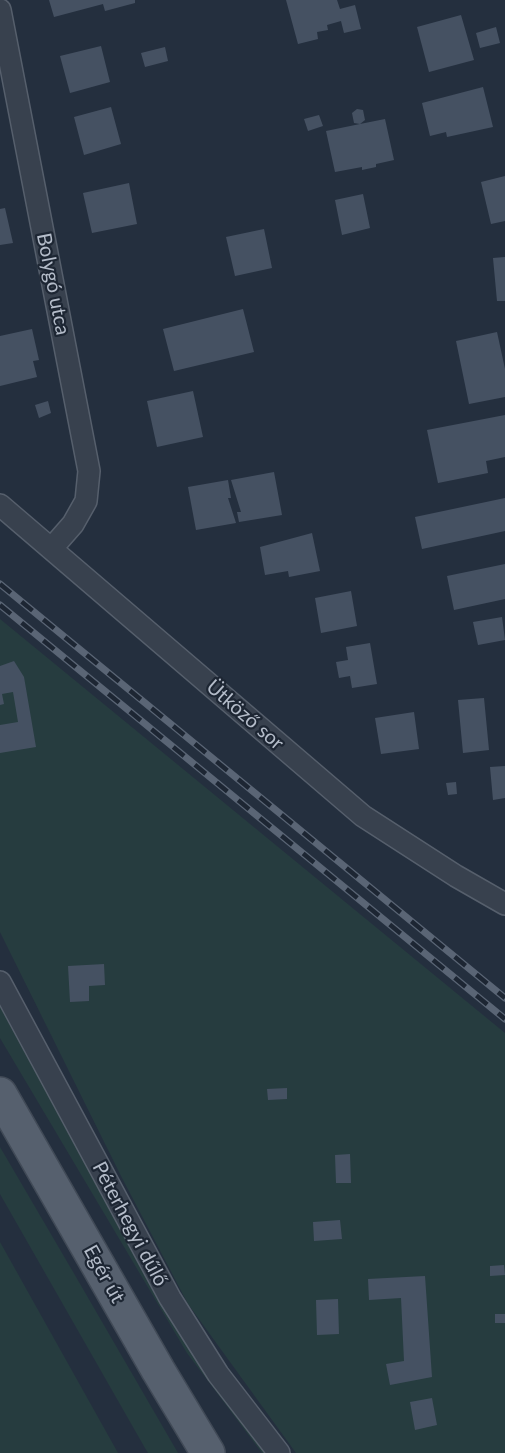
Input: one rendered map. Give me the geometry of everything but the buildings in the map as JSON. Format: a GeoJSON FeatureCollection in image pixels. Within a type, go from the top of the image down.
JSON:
{"type":"FeatureCollection","features":[{"type":"Feature","properties":{"kind":"main road","name":"Egér út"},"geometry":{"type":"LineString","coordinates":[[0,1094],[208,1453]]}},
{"type":"Feature","properties":{"kind":"street","name":"Bolygó utca"},"geometry":{"type":"LineString","coordinates":[[0,10],[89,471],[86,501],[73,524],[52,548]]}},
{"type":"Feature","properties":{"kind":"street","name":"Ütköző sor"},"geometry":{"type":"LineString","coordinates":[[0,505],[363,816],[456,876],[505,904]]}},
{"type":"Feature","properties":{"kind":"street","name":"Péterhegyi dűlő"},"geometry":{"type":"LineString","coordinates":[[0,982],[170,1298],[218,1374],[279,1453]]}},
{"type":"Feature","properties":{"kind":"green space"},"geometry":{"type":"Polygon","coordinates":[[[0,619],[505,1033],[505,1453],[296,1453],[188,1304],[121,1176],[0,932],[0,619]]]}},
{"type":"Feature","properties":{"kind":"green space"},"geometry":{"type":"Polygon","coordinates":[[[0,999],[271,1453],[262,1453],[187,1353],[0,1038],[0,999]]]}},
{"type":"Feature","properties":{"kind":"green space"},"geometry":{"type":"Polygon","coordinates":[[[0,1147],[178,1453],[148,1453],[145,1448],[0,1194],[0,1147]]]}},
{"type":"Feature","properties":{"kind":"green space"},"geometry":{"type":"Polygon","coordinates":[[[0,1242],[118,1453],[0,1453],[0,1242]]]}},
{"type":"Feature","properties":{"kind":"railway"},"geometry":{"type":"LineString","coordinates":[[0,584],[505,998]]}},
{"type":"Feature","properties":{"kind":"railway"},"geometry":{"type":"LineString","coordinates":[[0,605],[505,1019]]}}]}
